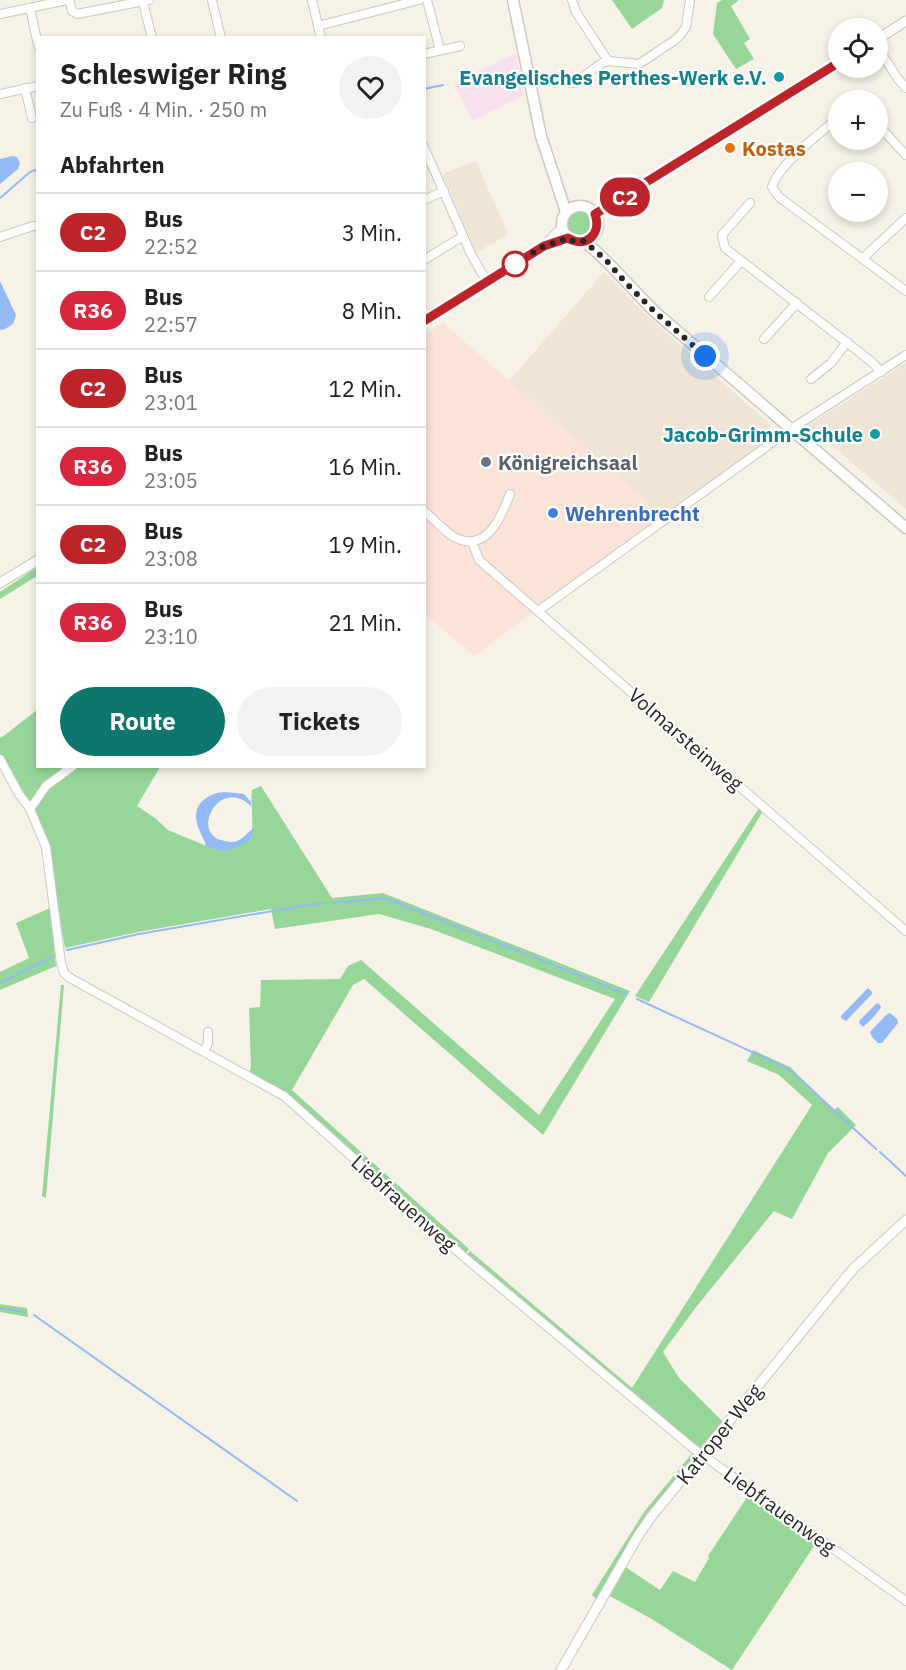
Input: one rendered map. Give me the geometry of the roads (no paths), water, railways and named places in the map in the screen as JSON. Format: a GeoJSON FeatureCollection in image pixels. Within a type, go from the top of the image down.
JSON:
{"type":"FeatureCollection","features":[{"type":"Feature","properties":{"kind":"main road"},"geometry":{"type":"LineString","coordinates":[[513,0],[541,136],[556,183],[570,209]]}},
{"type":"Feature","properties":{"kind":"main road"},"geometry":{"type":"LineString","coordinates":[[586,207],[595,214],[597,228],[594,234],[584,241],[573,241],[565,233],[563,217],[570,209],[586,207]]}},
{"type":"Feature","properties":{"kind":"main road"},"geometry":{"type":"LineString","coordinates":[[594,234],[606,260]]}},
{"type":"Feature","properties":{"kind":"main road"},"geometry":{"type":"LineString","coordinates":[[584,241],[606,260],[654,311],[906,528]]}},
{"type":"Feature","properties":{"kind":"street"},"geometry":{"type":"LineString","coordinates":[[0,14],[68,0],[72,11],[77,14],[146,1],[152,36]]}},
{"type":"Feature","properties":{"kind":"street"},"geometry":{"type":"LineString","coordinates":[[212,0],[221,36]]}},
{"type":"Feature","properties":{"kind":"street"},"geometry":{"type":"LineString","coordinates":[[312,0],[320,36]]}},
{"type":"Feature","properties":{"kind":"street"},"geometry":{"type":"LineString","coordinates":[[318,26],[419,0]]}},
{"type":"Feature","properties":{"kind":"street"},"geometry":{"type":"LineString","coordinates":[[427,0],[440,50]]}},
{"type":"Feature","properties":{"kind":"street"},"geometry":{"type":"LineString","coordinates":[[572,0],[576,12],[608,61]]}},
{"type":"Feature","properties":{"kind":"street"},"geometry":{"type":"LineString","coordinates":[[566,82],[574,83],[608,61],[639,64],[681,34],[686,27],[690,0]]}},
{"type":"Feature","properties":{"kind":"street"},"geometry":{"type":"LineString","coordinates":[[30,8],[36,36]]}},
{"type":"Feature","properties":{"kind":"street"},"geometry":{"type":"LineString","coordinates":[[888,33],[906,21]]}},
{"type":"Feature","properties":{"kind":"street"},"geometry":{"type":"LineString","coordinates":[[426,54],[460,45]]}},
{"type":"Feature","properties":{"kind":"street"},"geometry":{"type":"LineString","coordinates":[[888,64],[906,88]]}},
{"type":"Feature","properties":{"kind":"street"},"geometry":{"type":"LineString","coordinates":[[595,214],[828,69]]}},
{"type":"Feature","properties":{"kind":"street"},"geometry":{"type":"LineString","coordinates":[[0,94],[36,86]]}},
{"type":"Feature","properties":{"kind":"street"},"geometry":{"type":"LineString","coordinates":[[25,88],[32,118]]}},
{"type":"Feature","properties":{"kind":"street"},"geometry":{"type":"LineString","coordinates":[[828,127],[775,177],[771,187],[779,197],[906,291]]}},
{"type":"Feature","properties":{"kind":"street"},"geometry":{"type":"LineString","coordinates":[[888,136],[906,155]]}},
{"type":"Feature","properties":{"kind":"street"},"geometry":{"type":"LineString","coordinates":[[426,151],[471,254],[488,282]]}},
{"type":"Feature","properties":{"kind":"street"},"geometry":{"type":"LineString","coordinates":[[426,199],[444,191]]}},
{"type":"Feature","properties":{"kind":"street"},"geometry":{"type":"LineString","coordinates":[[750,203],[722,235],[725,248],[847,342],[881,372]]}},
{"type":"Feature","properties":{"kind":"street"},"geometry":{"type":"LineString","coordinates":[[863,258],[906,218]]}},
{"type":"Feature","properties":{"kind":"street"},"geometry":{"type":"LineString","coordinates":[[0,237],[36,226]]}},
{"type":"Feature","properties":{"kind":"street"},"geometry":{"type":"LineString","coordinates":[[426,320],[565,233]]}},
{"type":"Feature","properties":{"kind":"street"},"geometry":{"type":"LineString","coordinates":[[426,259],[463,236]]}},
{"type":"Feature","properties":{"kind":"street"},"geometry":{"type":"LineString","coordinates":[[709,297],[741,261]]}},
{"type":"Feature","properties":{"kind":"street"},"geometry":{"type":"LineString","coordinates":[[764,339],[797,303]]}},
{"type":"Feature","properties":{"kind":"street"},"geometry":{"type":"LineString","coordinates":[[811,379],[831,363],[847,342]]}},
{"type":"Feature","properties":{"kind":"street"},"geometry":{"type":"LineString","coordinates":[[538,611],[791,429],[906,355]]}},
{"type":"Feature","properties":{"kind":"street"},"geometry":{"type":"LineString","coordinates":[[426,513],[454,537],[472,542],[486,536],[501,517],[510,495]]}},
{"type":"Feature","properties":{"kind":"street","name":"Volmarsteinweg"},"geometry":{"type":"LineString","coordinates":[[472,542],[479,560],[906,931]]}},
{"type":"Feature","properties":{"kind":"street"},"geometry":{"type":"LineString","coordinates":[[0,583],[36,561]]}},
{"type":"Feature","properties":{"kind":"street","name":"Liebfrauenweg"},"geometry":{"type":"LineString","coordinates":[[0,759],[30,809],[46,847],[64,973],[284,1095],[464,1257],[693,1449],[906,1601]]}},
{"type":"Feature","properties":{"kind":"street"},"geometry":{"type":"LineString","coordinates":[[30,809],[46,786],[70,768]]}},
{"type":"Feature","properties":{"kind":"street"},"geometry":{"type":"LineString","coordinates":[[204,1051],[208,1042],[208,1032]]}},
{"type":"Feature","properties":{"kind":"street","name":"Katroper Weg"},"geometry":{"type":"LineString","coordinates":[[561,1670],[651,1517],[853,1269],[906,1220]]}},
{"type":"Feature","properties":{"kind":"water"},"geometry":{"type":"Polygon","coordinates":[[[17,157],[20,163],[18,169],[0,184],[0,159],[17,157]]]}},
{"type":"Feature","properties":{"kind":"water"},"geometry":{"type":"Polygon","coordinates":[[[0,281],[16,315],[13,324],[0,330],[0,281]]]}},
{"type":"Feature","properties":{"kind":"water"},"geometry":{"type":"Polygon","coordinates":[[[225,792],[244,794],[251,802],[251,806],[240,798],[229,797],[220,801],[213,808],[209,817],[212,835],[223,841],[235,842],[254,828],[250,840],[229,850],[219,850],[206,846],[196,816],[199,805],[207,797],[225,792]]]}},
{"type":"Feature","properties":{"kind":"water"},"geometry":{"type":"Polygon","coordinates":[[[868,988],[872,994],[846,1021],[841,1018],[841,1016],[868,988]]]}},
{"type":"Feature","properties":{"kind":"water"},"geometry":{"type":"Polygon","coordinates":[[[877,1003],[881,1007],[863,1027],[859,1023],[860,1020],[877,1003]]]}},
{"type":"Feature","properties":{"kind":"water"},"geometry":{"type":"Polygon","coordinates":[[[890,1013],[898,1023],[882,1043],[878,1043],[870,1032],[890,1013]]]}},
{"type":"Feature","properties":{"kind":"waterway"},"geometry":{"type":"LineString","coordinates":[[426,89],[443,85]]}},
{"type":"Feature","properties":{"kind":"waterway"},"geometry":{"type":"LineString","coordinates":[[0,198],[30,172],[36,170]]}},
{"type":"Feature","properties":{"kind":"waterway"},"geometry":{"type":"LineString","coordinates":[[332,903],[385,898],[626,994]]}},
{"type":"Feature","properties":{"kind":"waterway"},"geometry":{"type":"LineString","coordinates":[[67,950],[139,934],[325,903]]}},
{"type":"Feature","properties":{"kind":"waterway"},"geometry":{"type":"LineString","coordinates":[[0,983],[52,957]]}},
{"type":"Feature","properties":{"kind":"waterway"},"geometry":{"type":"LineString","coordinates":[[637,999],[789,1069],[876,1149]]}},
{"type":"Feature","properties":{"kind":"waterway"},"geometry":{"type":"LineString","coordinates":[[880,1152],[906,1176]]}},
{"type":"Feature","properties":{"kind":"waterway"},"geometry":{"type":"LineString","coordinates":[[0,1308],[23,1312]]}},
{"type":"Feature","properties":{"kind":"waterway"},"geometry":{"type":"LineString","coordinates":[[34,1315],[297,1501]]}},
{"type":"Feature","properties":{"kind":"place","name":"Evangelisches Perthes-Werk e.V."},"geometry":{"type":"Point","coordinates":[779,77]}},
{"type":"Feature","properties":{"kind":"place","name":"Kostas"},"geometry":{"type":"Point","coordinates":[730,148]}},
{"type":"Feature","properties":{"kind":"place","name":"Jacob-Grimm-Schule"},"geometry":{"type":"Point","coordinates":[875,434]}},
{"type":"Feature","properties":{"kind":"place","name":"Königreichsaal"},"geometry":{"type":"Point","coordinates":[486,462]}},
{"type":"Feature","properties":{"kind":"place","name":"Wehrenbrecht"},"geometry":{"type":"Point","coordinates":[553,513]}}]}
